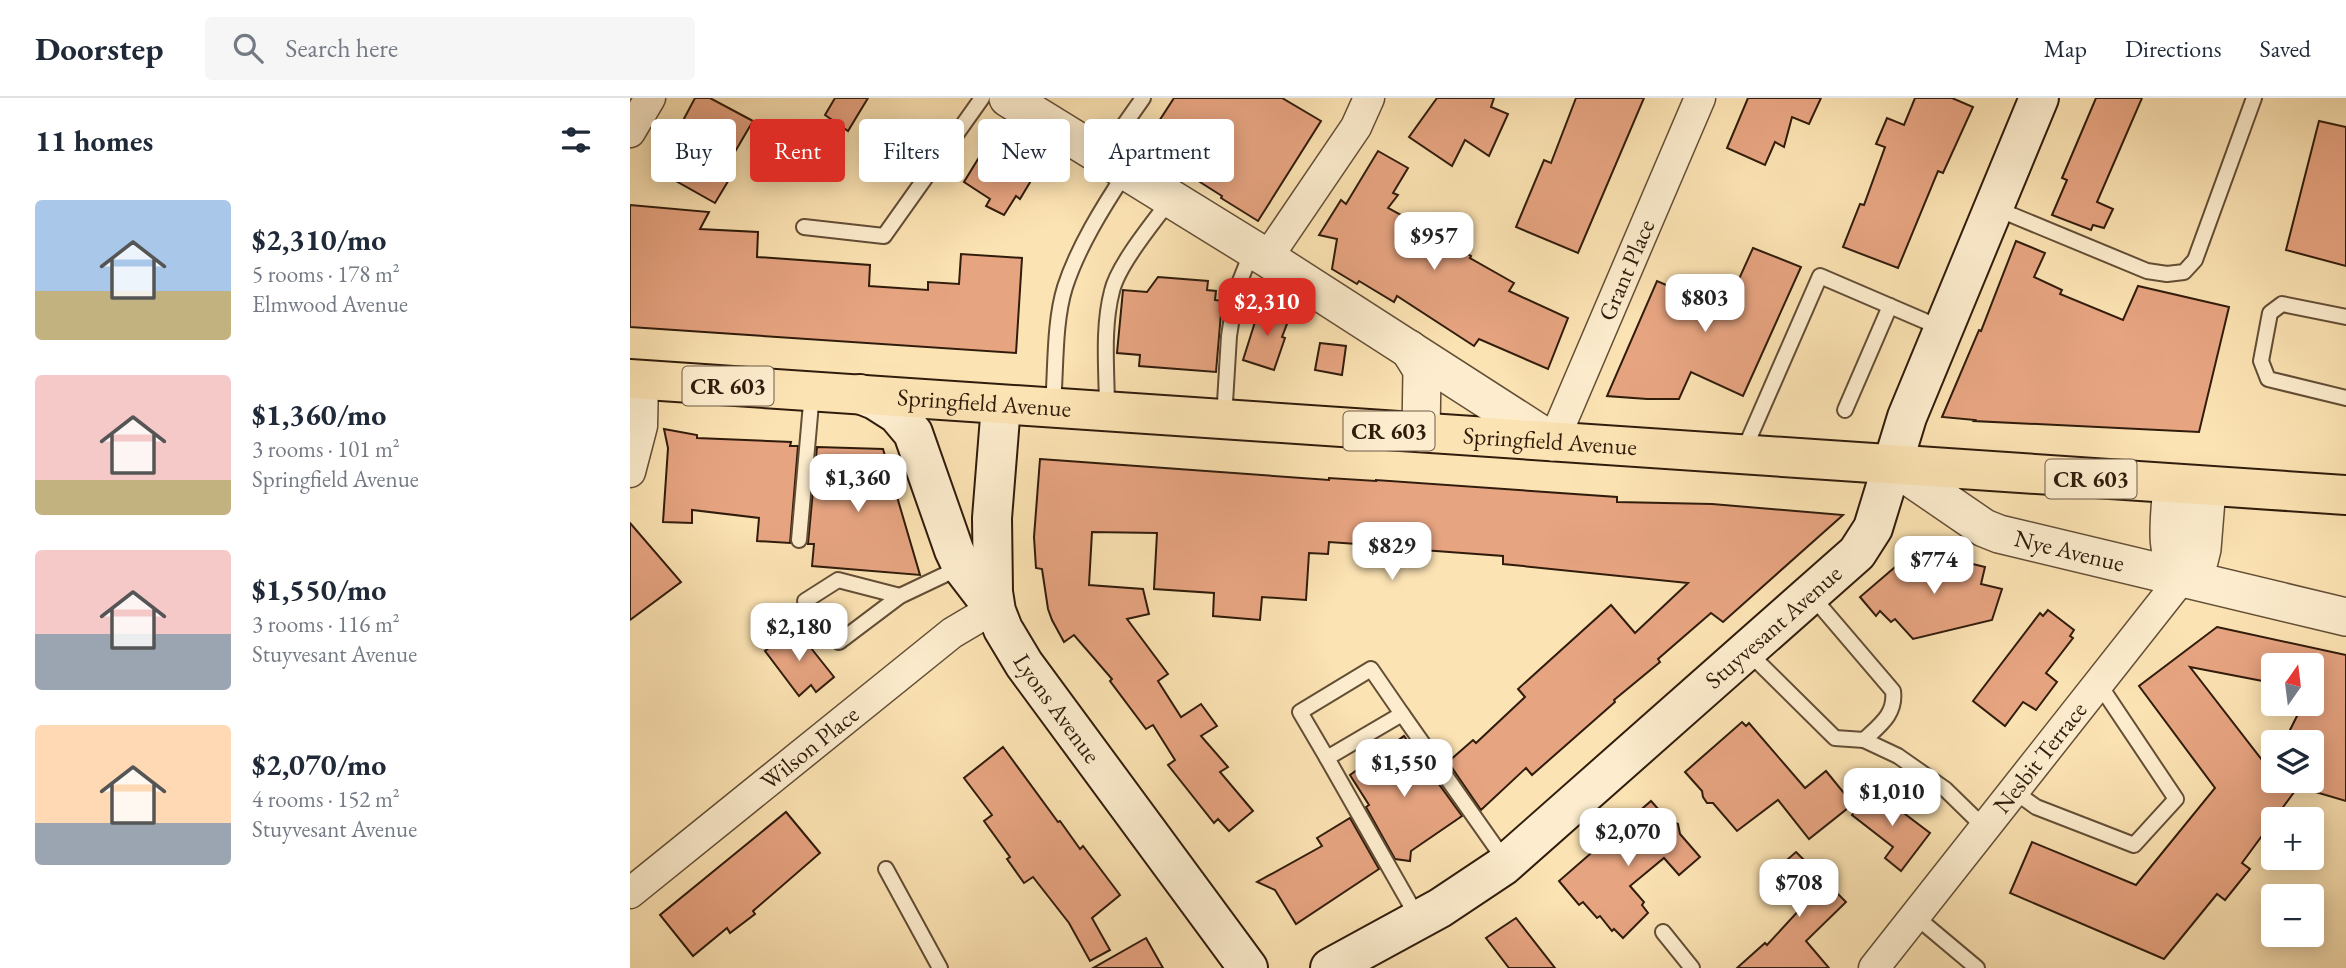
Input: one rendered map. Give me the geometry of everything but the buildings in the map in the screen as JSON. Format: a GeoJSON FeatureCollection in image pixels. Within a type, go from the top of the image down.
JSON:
{"type":"FeatureCollection","features":[{"type":"Feature","properties":{"kind":"main road","name":"Stuyvesant Avenue"},"geometry":{"type":"LineString","coordinates":[[1331,968],[1462,895],[1507,863],[1857,553],[1866,541],[1879,511],[1907,417],[2039,98]]}},
{"type":"Feature","properties":{"kind":"main road","name":"Springfield Avenue"},"geometry":{"type":"LineString","coordinates":[[636,380],[2346,495]]}},
{"type":"Feature","properties":{"kind":"main road"},"geometry":{"type":"LineString","coordinates":[[860,394],[897,414],[913,433],[962,567],[996,611]]}},
{"type":"Feature","properties":{"kind":"main road","name":"Lyons Avenue"},"geometry":{"type":"LineString","coordinates":[[1000,405],[991,550],[996,611],[1003,629],[1024,664],[1248,968]]}},
{"type":"Feature","properties":{"kind":"street"},"geometry":{"type":"LineString","coordinates":[[630,132],[650,98]]}},
{"type":"Feature","properties":{"kind":"street"},"geometry":{"type":"LineString","coordinates":[[1007,98],[1084,145]]}},
{"type":"Feature","properties":{"kind":"street"},"geometry":{"type":"LineString","coordinates":[[1260,254],[1356,127],[1369,98]]}},
{"type":"Feature","properties":{"kind":"street","name":"Grant Place"},"geometry":{"type":"LineString","coordinates":[[1553,442],[1700,98]]}},
{"type":"Feature","properties":{"kind":"street"},"geometry":{"type":"LineString","coordinates":[[1143,182],[1553,442]]}},
{"type":"Feature","properties":{"kind":"street"},"geometry":{"type":"LineString","coordinates":[[1409,349],[1422,370],[1421,433]]}},
{"type":"Feature","properties":{"kind":"street"},"geometry":{"type":"LineString","coordinates":[[630,472],[642,426],[636,380]]}},
{"type":"Feature","properties":{"kind":"street","name":"Nye Avenue"},"geometry":{"type":"LineString","coordinates":[[1892,465],[1984,528],[1999,534],[2346,617]]}},
{"type":"Feature","properties":{"kind":"street"},"geometry":{"type":"LineString","coordinates":[[2181,579],[2199,561],[2202,549],[2189,486]]}},
{"type":"Feature","properties":{"kind":"street","name":"Nesbit Terrace"},"geometry":{"type":"LineString","coordinates":[[1874,968],[2181,579]]}},
{"type":"Feature","properties":{"kind":"street","name":"Wilson Place"},"geometry":{"type":"LineString","coordinates":[[630,893],[952,633],[979,617],[996,611]]}},
{"type":"Feature","properties":{"kind":"lane"},"geometry":{"type":"LineString","coordinates":[[804,227],[884,236],[982,98]]}},
{"type":"Feature","properties":{"kind":"lane"},"geometry":{"type":"LineString","coordinates":[[1134,119],[1143,98]]}},
{"type":"Feature","properties":{"kind":"lane"},"geometry":{"type":"LineString","coordinates":[[1993,208],[2134,267],[2167,274],[2184,272],[2195,260],[2254,98]]}},
{"type":"Feature","properties":{"kind":"lane"},"geometry":{"type":"LineString","coordinates":[[1053,408],[1065,287],[1097,215],[1108,182]]}},
{"type":"Feature","properties":{"kind":"lane"},"geometry":{"type":"LineString","coordinates":[[1107,412],[1106,336],[1112,290],[1131,253],[1171,199]]}},
{"type":"Feature","properties":{"kind":"lane"},"geometry":{"type":"LineString","coordinates":[[1224,420],[1229,336],[1236,291],[1260,254]]}},
{"type":"Feature","properties":{"kind":"lane"},"geometry":{"type":"LineString","coordinates":[[1742,455],[1820,276],[1942,329]]}},
{"type":"Feature","properties":{"kind":"lane"},"geometry":{"type":"LineString","coordinates":[[2346,317],[2281,304],[2270,313],[2261,361],[2268,380],[2346,398]]}},
{"type":"Feature","properties":{"kind":"lane"},"geometry":{"type":"LineString","coordinates":[[1845,410],[1890,306]]}},
{"type":"Feature","properties":{"kind":"lane"},"geometry":{"type":"LineString","coordinates":[[799,540],[813,391]]}},
{"type":"Feature","properties":{"kind":"lane"},"geometry":{"type":"LineString","coordinates":[[839,642],[900,596],[962,567]]}},
{"type":"Feature","properties":{"kind":"lane"},"geometry":{"type":"LineString","coordinates":[[805,601],[838,580],[900,596]]}},
{"type":"Feature","properties":{"kind":"lane"},"geometry":{"type":"LineString","coordinates":[[1810,594],[1893,691],[1894,702],[1888,717],[1864,740]]}},
{"type":"Feature","properties":{"kind":"lane"},"geometry":{"type":"LineString","coordinates":[[1746,651],[1835,738],[1864,740],[1898,756],[1945,789],[1985,828]]}},
{"type":"Feature","properties":{"kind":"lane"},"geometry":{"type":"LineString","coordinates":[[1419,919],[1300,712],[1371,668],[1507,863]]}},
{"type":"Feature","properties":{"kind":"lane"},"geometry":{"type":"LineString","coordinates":[[2014,791],[2036,807],[2134,845],[2175,799],[2099,684]]}},
{"type":"Feature","properties":{"kind":"lane"},"geometry":{"type":"LineString","coordinates":[[1327,758],[1402,714]]}},
{"type":"Feature","properties":{"kind":"lane"},"geometry":{"type":"LineString","coordinates":[[886,869],[940,968]]}},
{"type":"Feature","properties":{"kind":"lane"},"geometry":{"type":"LineString","coordinates":[[1915,916],[1977,968]]}},
{"type":"Feature","properties":{"kind":"lane"},"geometry":{"type":"LineString","coordinates":[[1663,932],[1692,968]]}}]}
